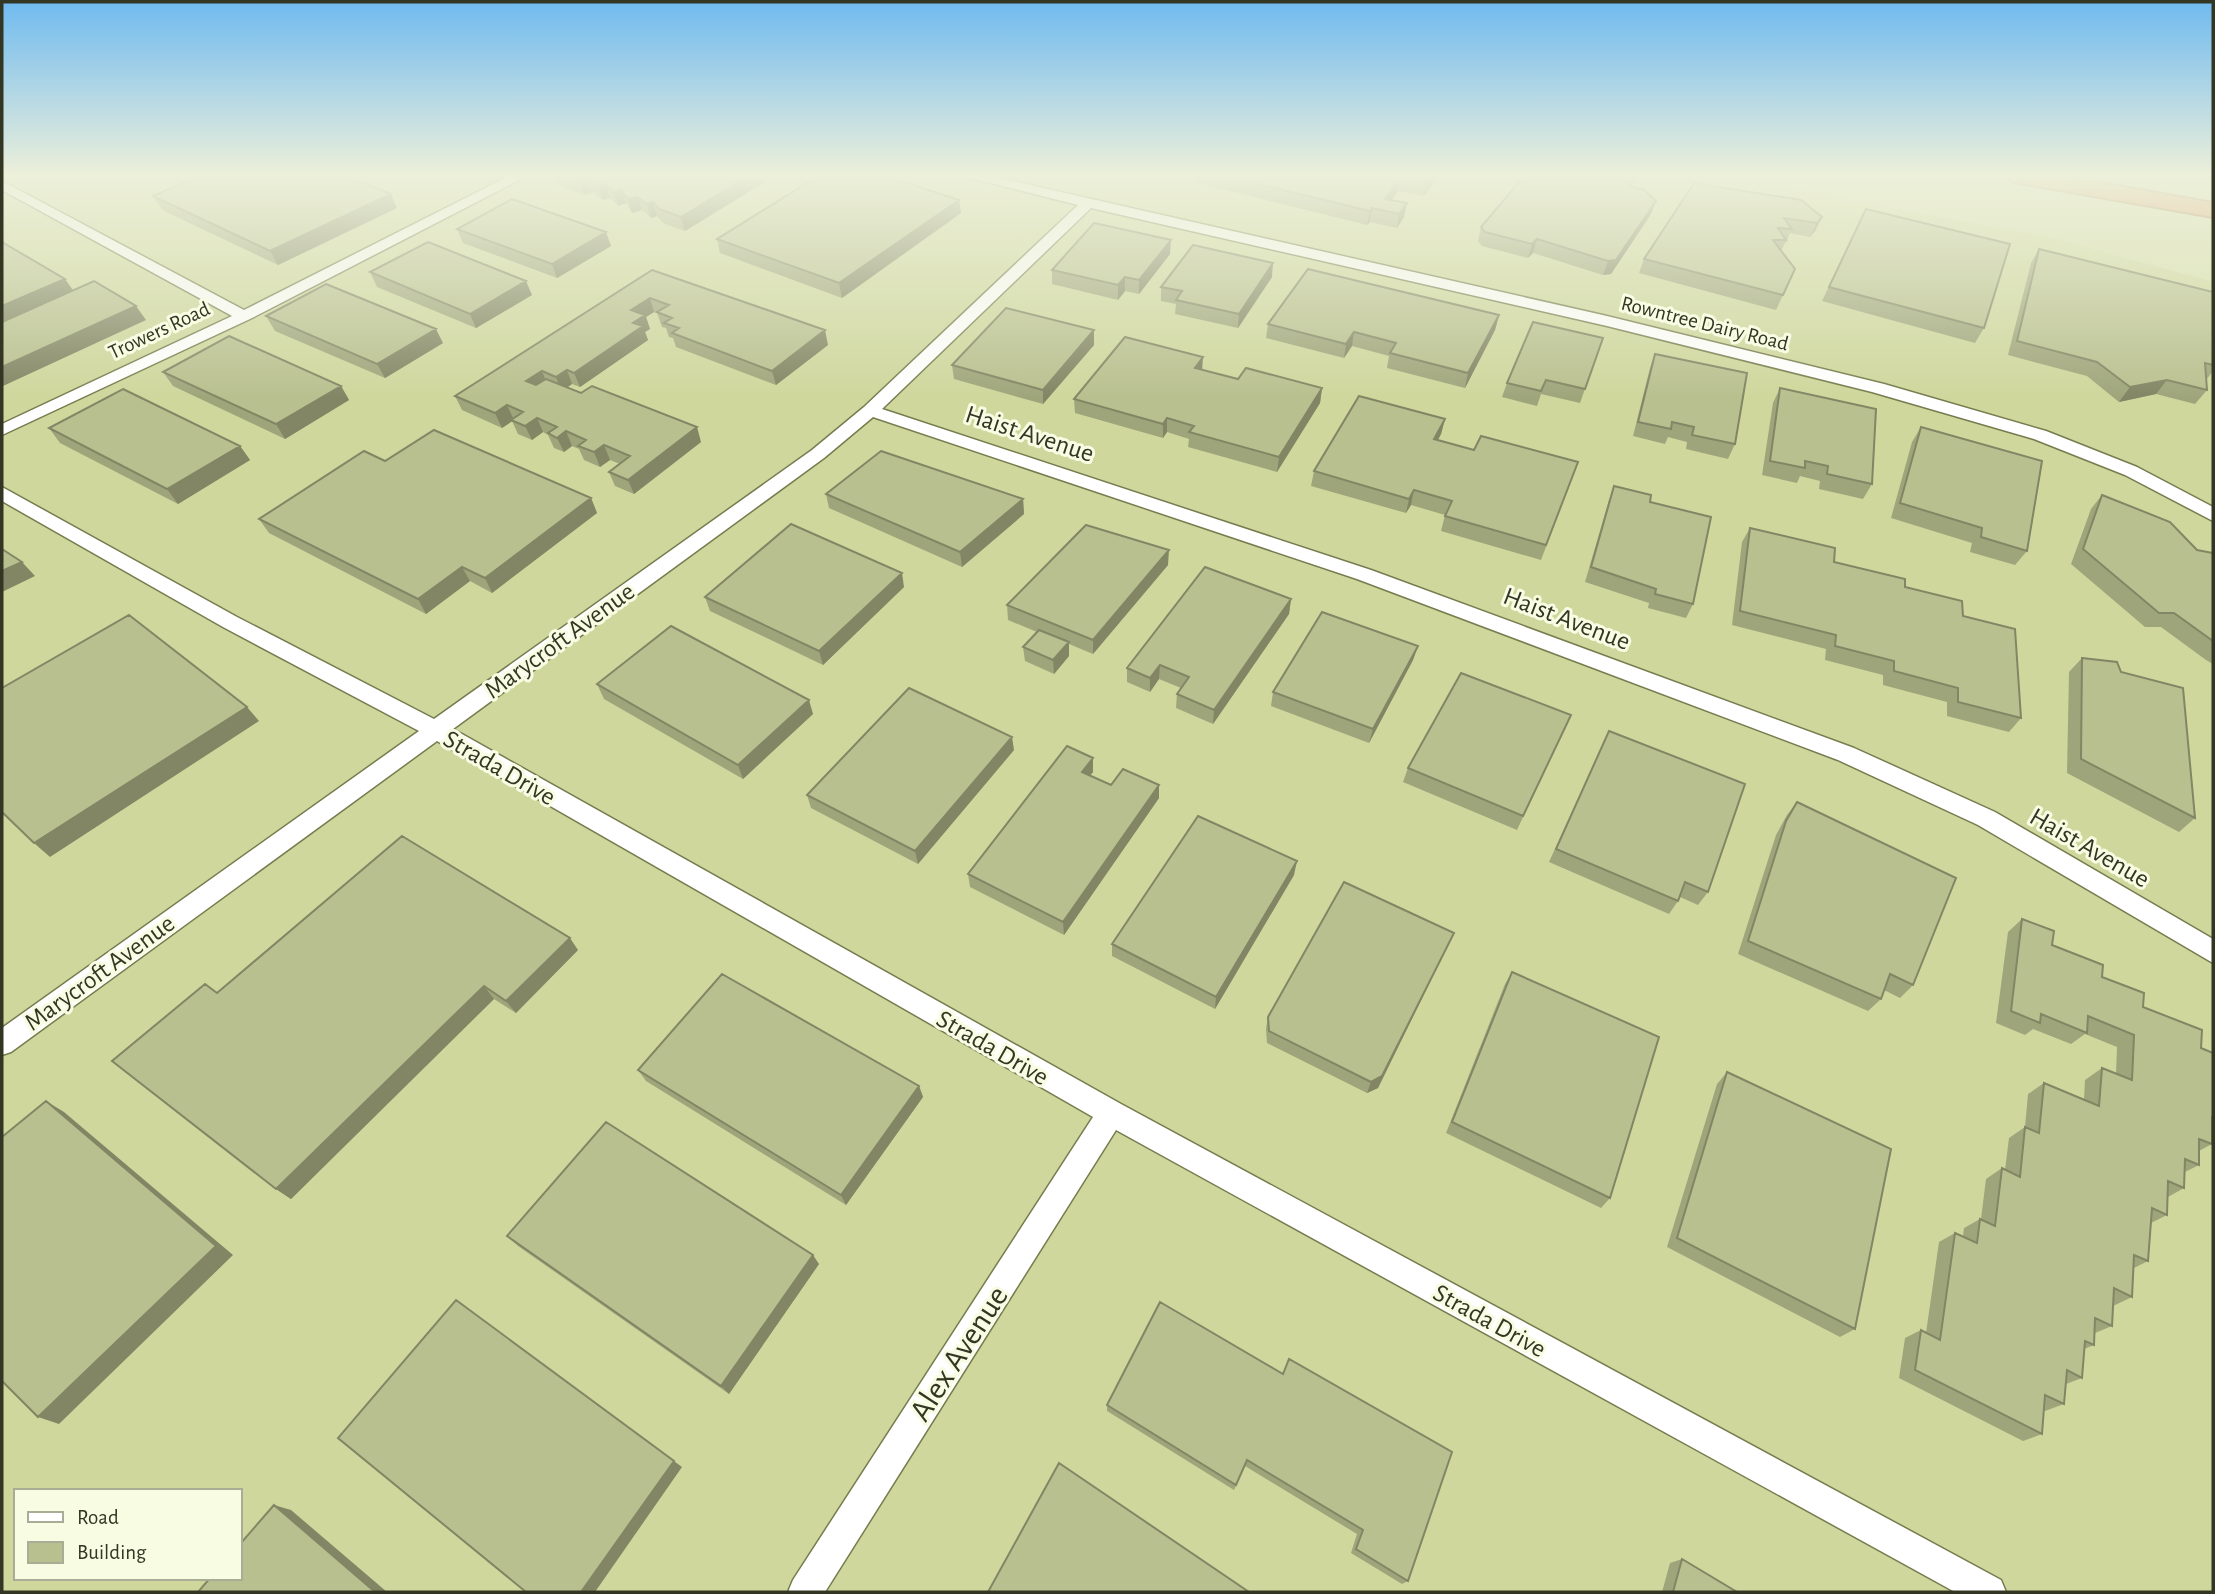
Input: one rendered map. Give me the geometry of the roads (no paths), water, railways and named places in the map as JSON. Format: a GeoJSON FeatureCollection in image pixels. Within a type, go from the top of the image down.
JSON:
{"type":"FeatureCollection","features":[{"type":"Feature","properties":{"kind":"street"},"geometry":{"type":"LineString","coordinates":[[121,249],[244,316]]}},
{"type":"Feature","properties":{"kind":"street","name":"Trowers Road"},"geometry":{"type":"LineString","coordinates":[[2,430],[244,316],[375,249]]}},
{"type":"Feature","properties":{"kind":"street","name":"Marycroft Avenue"},"geometry":{"type":"LineString","coordinates":[[2,1043],[433,729],[818,454],[870,411],[1039,249]]}},
{"type":"Feature","properties":{"kind":"street","name":"Rowntree Dairy Road"},"geometry":{"type":"LineString","coordinates":[[1292,249],[1607,321],[1878,388],[2040,435],[2132,471],[2213,515]]}},
{"type":"Feature","properties":{"kind":"street","name":"Haist Avenue"},"geometry":{"type":"LineString","coordinates":[[870,411],[1185,512],[1531,634],[1831,748],[1910,781],[2001,829],[2213,952]]}},
{"type":"Feature","properties":{"kind":"street","name":"Strada Drive"},"geometry":{"type":"LineString","coordinates":[[2,493],[230,622],[433,729],[1111,1114],[1989,1592]]}},
{"type":"Feature","properties":{"kind":"street","name":"Alex Avenue"},"geometry":{"type":"LineString","coordinates":[[805,1592],[1111,1114]]}}]}
